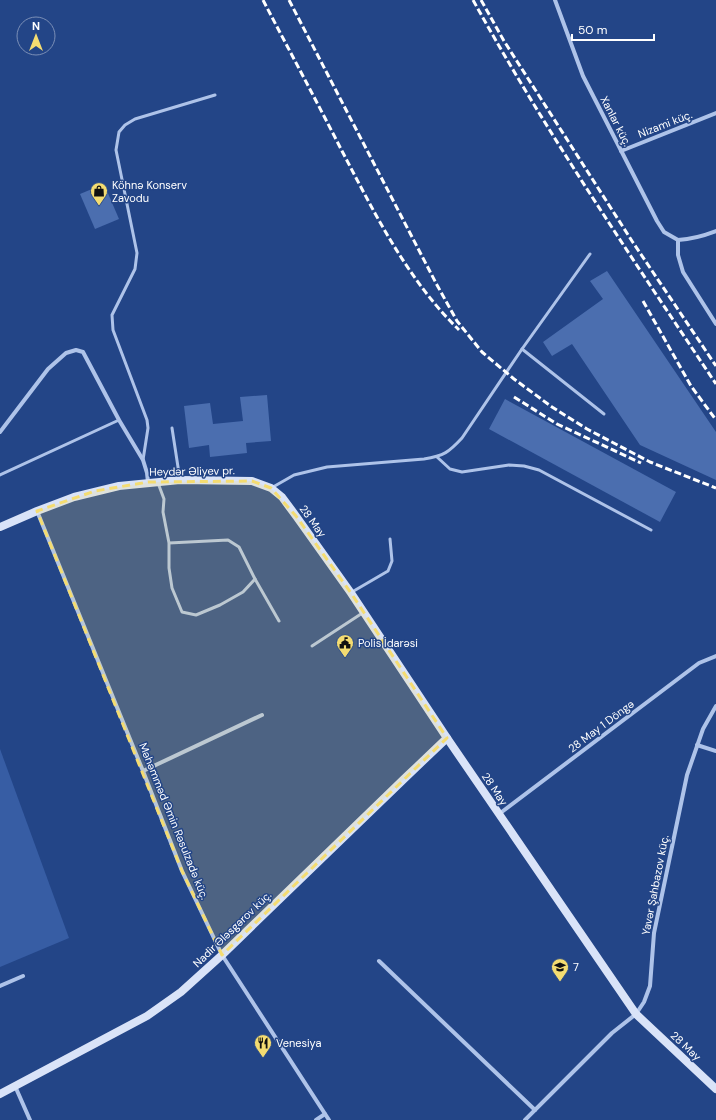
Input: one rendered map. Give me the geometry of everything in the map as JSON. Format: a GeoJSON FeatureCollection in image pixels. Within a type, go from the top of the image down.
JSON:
{"type":"FeatureCollection","features":[{"type":"Feature","properties":{"kind":"main road","name":"Heydər Əliyev pr."},"geometry":{"type":"LineString","coordinates":[[0,527],[74,497],[119,486],[180,480],[252,481],[271,488]]}},
{"type":"Feature","properties":{"kind":"main road","name":"28 May"},"geometry":{"type":"LineString","coordinates":[[271,488],[282,497],[351,593],[447,738],[636,1014],[716,1089]]}},
{"type":"Feature","properties":{"kind":"main road","name":"Nadir Ələsgərov küç."},"geometry":{"type":"LineString","coordinates":[[0,1094],[147,1016],[181,992],[222,955],[447,738]]}},
{"type":"Feature","properties":{"kind":"street","name":"Xanlar küç."},"geometry":{"type":"LineString","coordinates":[[555,0],[583,76],[621,151],[664,232],[678,240]]}},
{"type":"Feature","properties":{"kind":"street","name":"Nizami küç."},"geometry":{"type":"LineString","coordinates":[[621,151],[716,113]]}},
{"type":"Feature","properties":{"kind":"street"},"geometry":{"type":"LineString","coordinates":[[716,231],[689,240],[678,240],[678,255],[683,272],[716,324]]}},
{"type":"Feature","properties":{"kind":"street"},"geometry":{"type":"LineString","coordinates":[[0,432],[48,369],[66,353],[76,350],[83,352],[119,420],[144,460],[148,482]]}},
{"type":"Feature","properties":{"kind":"street","name":"Məhəmməd Əmin Rəsulzadə küç."},"geometry":{"type":"LineString","coordinates":[[37,511],[144,771],[182,871],[222,955],[329,1120]]}},
{"type":"Feature","properties":{"kind":"street","name":"28 May 1 Döngə"},"geometry":{"type":"LineString","coordinates":[[499,814],[699,663],[716,656]]}},
{"type":"Feature","properties":{"kind":"street","name":"Yavər Şahbazov küç."},"geometry":{"type":"LineString","coordinates":[[525,1120],[612,1033],[636,1014],[644,1002],[650,986],[654,934],[687,775],[703,729],[716,706]]}},
{"type":"Feature","properties":{"kind":"street"},"geometry":{"type":"LineString","coordinates":[[144,771],[262,715]]}},
{"type":"Feature","properties":{"kind":"street"},"geometry":{"type":"LineString","coordinates":[[697,745],[716,751]]}},
{"type":"Feature","properties":{"kind":"street"},"geometry":{"type":"LineString","coordinates":[[379,961],[535,1110]]}},
{"type":"Feature","properties":{"kind":"street"},"geometry":{"type":"LineString","coordinates":[[0,986],[23,976]]}},
{"type":"Feature","properties":{"kind":"street"},"geometry":{"type":"LineString","coordinates":[[15,1086],[30,1120]]}},
{"type":"Feature","properties":{"kind":"street"},"geometry":{"type":"LineString","coordinates":[[316,1120],[325,1114]]}},
{"type":"Feature","properties":{"kind":"lane"},"geometry":{"type":"LineString","coordinates":[[144,460],[148,428],[147,420],[113,330],[112,315],[135,269],[137,253],[116,150],[119,132],[135,119],[215,95]]}},
{"type":"Feature","properties":{"kind":"lane"},"geometry":{"type":"LineString","coordinates":[[271,488],[294,475],[327,467],[424,459],[437,457],[450,451],[462,438],[522,349],[590,254]]}},
{"type":"Feature","properties":{"kind":"lane"},"geometry":{"type":"LineString","coordinates":[[522,349],[604,414]]}},
{"type":"Feature","properties":{"kind":"lane"},"geometry":{"type":"LineString","coordinates":[[0,475],[119,420]]}},
{"type":"Feature","properties":{"kind":"lane"},"geometry":{"type":"LineString","coordinates":[[172,428],[180,480]]}},
{"type":"Feature","properties":{"kind":"lane"},"geometry":{"type":"LineString","coordinates":[[437,457],[450,469],[462,472],[509,465],[524,466],[539,470],[651,530]]}},
{"type":"Feature","properties":{"kind":"lane"},"geometry":{"type":"LineString","coordinates":[[158,482],[164,499],[172,588],[182,612],[196,615],[220,605],[243,592],[255,579]]}},
{"type":"Feature","properties":{"kind":"lane"},"geometry":{"type":"LineString","coordinates":[[351,593],[388,571],[392,561],[390,539]]}},
{"type":"Feature","properties":{"kind":"lane"},"geometry":{"type":"LineString","coordinates":[[168,543],[228,540],[240,547],[255,579],[279,621]]}},
{"type":"Feature","properties":{"kind":"lane"},"geometry":{"type":"LineString","coordinates":[[312,646],[364,612]]}},
{"type":"Feature","properties":{"kind":"highlighted area"},"geometry":{"type":"Polygon","coordinates":[[[252,481],[271,488],[296,516],[351,593],[447,738],[222,955],[182,871],[37,511],[95,491],[148,482],[252,481]]]}},
{"type":"Feature","properties":{"kind":"shaded area"},"geometry":{"type":"Polygon","coordinates":[[[0,749],[69,938],[0,967],[0,749]]]}},
{"type":"Feature","properties":{"kind":"building"},"geometry":{"type":"Polygon","coordinates":[[[104,184],[119,219],[95,229],[80,194],[104,184]]]}},
{"type":"Feature","properties":{"kind":"building"},"geometry":{"type":"Polygon","coordinates":[[[607,271],[716,432],[716,480],[640,445],[572,344],[552,356],[543,342],[603,299],[590,281],[607,271]]]}},
{"type":"Feature","properties":{"kind":"building"},"geometry":{"type":"Polygon","coordinates":[[[267,395],[271,441],[246,443],[247,453],[210,457],[209,445],[189,448],[184,406],[210,403],[213,424],[243,421],[240,397],[267,395]]]}},
{"type":"Feature","properties":{"kind":"building"},"geometry":{"type":"Polygon","coordinates":[[[505,399],[676,492],[660,522],[489,429],[505,399]]]}},
{"type":"Feature","properties":{"kind":"railway"},"geometry":{"type":"LineString","coordinates":[[263,0],[393,245],[423,289],[459,330]]}},
{"type":"Feature","properties":{"kind":"railway"},"geometry":{"type":"LineString","coordinates":[[289,0],[437,285],[457,321],[482,352],[514,379],[552,407],[587,429],[650,462],[716,488]]}},
{"type":"Feature","properties":{"kind":"railway"},"geometry":{"type":"LineString","coordinates":[[473,0],[530,98],[560,146],[621,242],[716,384]]}},
{"type":"Feature","properties":{"kind":"railway"},"geometry":{"type":"LineString","coordinates":[[481,0],[504,41],[632,241],[716,366]]}},
{"type":"Feature","properties":{"kind":"railway"},"geometry":{"type":"LineString","coordinates":[[643,301],[691,386],[716,420]]}},
{"type":"Feature","properties":{"kind":"railway"},"geometry":{"type":"LineString","coordinates":[[514,397],[557,424],[641,463]]}},
{"type":"Feature","properties":{"kind":"place","name":"Köhnə Konserv Zavodu"},"geometry":{"type":"Point","coordinates":[99,206]}},
{"type":"Feature","properties":{"kind":"place","name":"Polis İdarəsi"},"geometry":{"type":"Point","coordinates":[345,658]}},
{"type":"Feature","properties":{"kind":"place","name":"7"},"geometry":{"type":"Point","coordinates":[560,982]}},
{"type":"Feature","properties":{"kind":"place","name":"Venesiya"},"geometry":{"type":"Point","coordinates":[263,1058]}}]}
